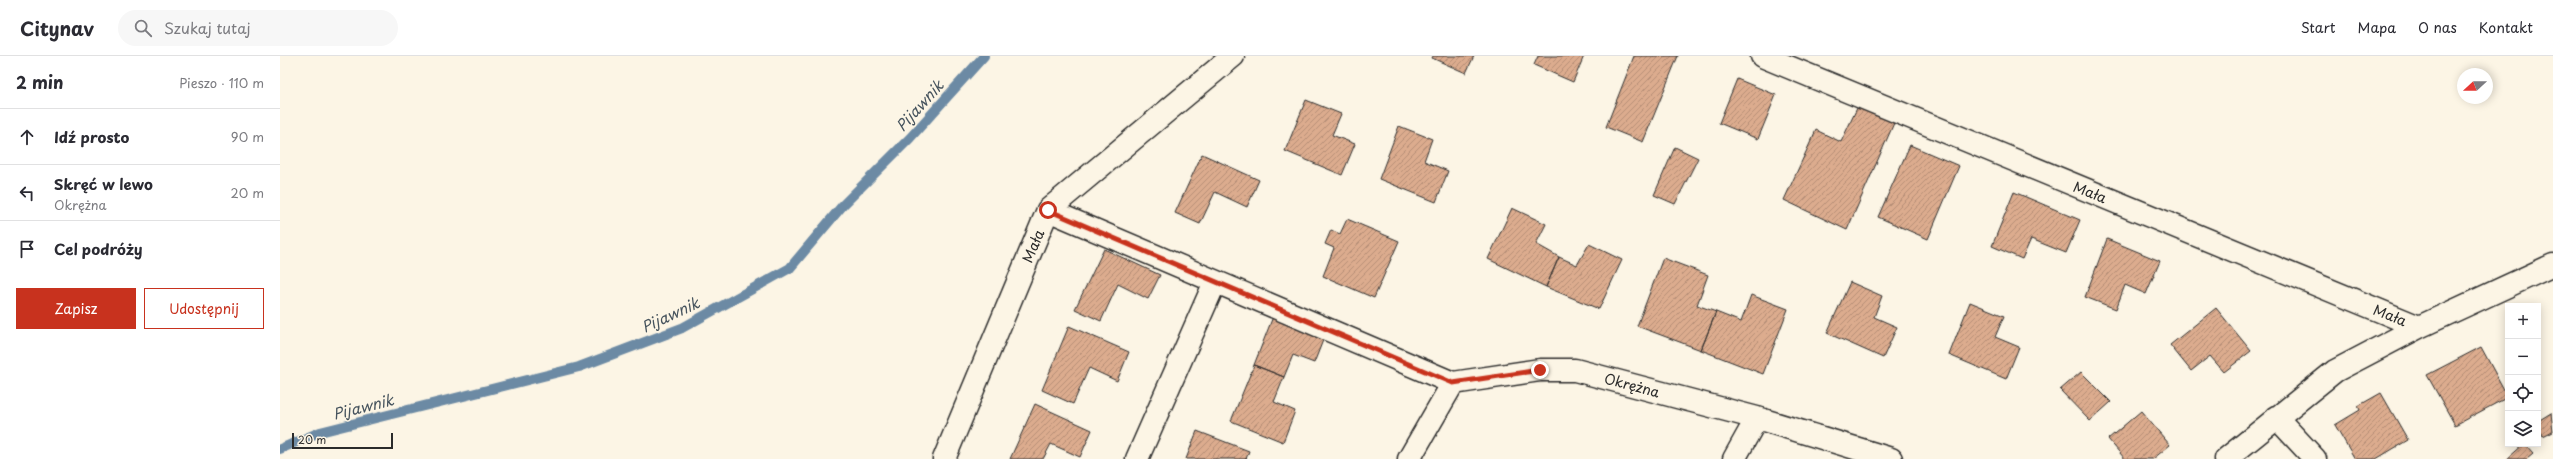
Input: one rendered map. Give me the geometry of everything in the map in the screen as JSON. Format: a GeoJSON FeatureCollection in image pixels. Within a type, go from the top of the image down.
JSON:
{"type":"FeatureCollection","features":[{"type":"Feature","properties":{"kind":"street","name":"Mała"},"geometry":{"type":"LineString","coordinates":[[944,459],[1048,210],[1233,56]]}},
{"type":"Feature","properties":{"kind":"street","name":"Mała"},"geometry":{"type":"LineString","coordinates":[[1762,56],[2419,328]]}},
{"type":"Feature","properties":{"kind":"street"},"geometry":{"type":"LineString","coordinates":[[1048,210],[1453,383],[1409,459]]}},
{"type":"Feature","properties":{"kind":"street"},"geometry":{"type":"LineString","coordinates":[[2226,459],[2276,417],[2335,371],[2419,328],[2553,265]]}},
{"type":"Feature","properties":{"kind":"street"},"geometry":{"type":"LineString","coordinates":[[1138,459],[1215,282]]}},
{"type":"Feature","properties":{"kind":"street","name":"Okrężna"},"geometry":{"type":"LineString","coordinates":[[1453,383],[1540,370],[1575,370],[1757,418],[1891,459]]}},
{"type":"Feature","properties":{"kind":"street"},"geometry":{"type":"LineString","coordinates":[[2276,417],[2315,459]]}},
{"type":"Feature","properties":{"kind":"street"},"geometry":{"type":"LineString","coordinates":[[1734,459],[1757,418]]}},
{"type":"Feature","properties":{"kind":"building"},"geometry":{"type":"Polygon","coordinates":[[[1433,56],[1474,56],[1466,73],[1432,58],[1433,56]]]}},
{"type":"Feature","properties":{"kind":"building"},"geometry":{"type":"Polygon","coordinates":[[[1538,56],[1584,56],[1573,82],[1534,65],[1538,56]]]}},
{"type":"Feature","properties":{"kind":"building"},"geometry":{"type":"Polygon","coordinates":[[[1634,56],[1678,56],[1643,142],[1606,127],[1634,56]]]}},
{"type":"Feature","properties":{"kind":"building"},"geometry":{"type":"Polygon","coordinates":[[[1737,79],[1776,95],[1758,139],[1719,123],[1737,79]]]}},
{"type":"Feature","properties":{"kind":"building"},"geometry":{"type":"Polygon","coordinates":[[[1306,100],[1341,114],[1332,135],[1355,144],[1342,175],[1285,151],[1306,100]]]}},
{"type":"Feature","properties":{"kind":"building"},"geometry":{"type":"Polygon","coordinates":[[[1858,106],[1894,123],[1847,230],[1784,200],[1816,130],[1841,142],[1858,106]]]}},
{"type":"Feature","properties":{"kind":"building"},"geometry":{"type":"Polygon","coordinates":[[[1399,126],[1432,139],[1424,161],[1448,171],[1436,202],[1379,179],[1399,126]]]}},
{"type":"Feature","properties":{"kind":"building"},"geometry":{"type":"Polygon","coordinates":[[[1910,145],[1959,166],[1928,239],[1878,217],[1910,145]]]}},
{"type":"Feature","properties":{"kind":"building"},"geometry":{"type":"Polygon","coordinates":[[[1675,147],[1698,158],[1675,204],[1654,195],[1675,147]]]}},
{"type":"Feature","properties":{"kind":"building"},"geometry":{"type":"Polygon","coordinates":[[[1202,154],[1259,180],[1247,207],[1215,192],[1200,224],[1175,213],[1202,154]]]}},
{"type":"Feature","properties":{"kind":"building"},"geometry":{"type":"Polygon","coordinates":[[[2014,192],[2080,220],[2066,253],[2031,239],[2022,259],[1992,246],[2014,192]]]}},
{"type":"Feature","properties":{"kind":"building"},"geometry":{"type":"Polygon","coordinates":[[[1512,208],[1546,224],[1536,244],[1559,257],[1546,287],[1488,259],[1512,208]]]}},
{"type":"Feature","properties":{"kind":"building"},"geometry":{"type":"Polygon","coordinates":[[[1347,219],[1399,241],[1374,298],[1323,276],[1334,248],[1325,244],[1331,230],[1340,234],[1347,219]]]}},
{"type":"Feature","properties":{"kind":"building"},"geometry":{"type":"Polygon","coordinates":[[[2107,239],[2160,261],[2146,294],[2125,285],[2116,309],[2085,297],[2107,239]]]}},
{"type":"Feature","properties":{"kind":"building"},"geometry":{"type":"Polygon","coordinates":[[[1589,244],[1622,260],[1599,309],[1546,287],[1559,257],[1577,265],[1589,244]]]}},
{"type":"Feature","properties":{"kind":"building"},"geometry":{"type":"Polygon","coordinates":[[[1104,249],[1160,275],[1148,299],[1118,284],[1101,321],[1075,309],[1104,249]]]}},
{"type":"Feature","properties":{"kind":"building"},"geometry":{"type":"Polygon","coordinates":[[[1663,258],[1708,275],[1697,305],[1716,312],[1701,350],[1637,326],[1663,258]]]}},
{"type":"Feature","properties":{"kind":"building"},"geometry":{"type":"Polygon","coordinates":[[[1850,282],[1882,296],[1874,317],[1897,327],[1883,358],[1827,333],[1850,282]]]}},
{"type":"Feature","properties":{"kind":"building"},"geometry":{"type":"Polygon","coordinates":[[[1751,295],[1788,309],[1763,374],[1701,350],[1716,312],[1741,322],[1751,295]]]}},
{"type":"Feature","properties":{"kind":"building"},"geometry":{"type":"Polygon","coordinates":[[[1970,302],[2004,316],[1995,337],[2019,347],[2006,379],[1949,355],[1970,302]]]}},
{"type":"Feature","properties":{"kind":"building"},"geometry":{"type":"Polygon","coordinates":[[[2216,308],[2251,351],[2224,372],[2210,356],[2191,371],[2170,345],[2216,308]]]}},
{"type":"Feature","properties":{"kind":"building"},"geometry":{"type":"Polygon","coordinates":[[[1276,309],[1327,330],[1314,363],[1293,355],[1284,377],[1254,365],[1276,309]]]}},
{"type":"Feature","properties":{"kind":"building"},"geometry":{"type":"Polygon","coordinates":[[[1069,326],[1129,352],[1117,381],[1089,368],[1073,404],[1042,390],[1069,326]]]}},
{"type":"Feature","properties":{"kind":"building"},"geometry":{"type":"Polygon","coordinates":[[[2481,347],[2505,391],[2505,399],[2455,425],[2427,375],[2481,347]]]}},
{"type":"Feature","properties":{"kind":"building"},"geometry":{"type":"Polygon","coordinates":[[[1254,365],[1284,377],[1274,402],[1295,411],[1283,442],[1231,421],[1254,365]]]}},
{"type":"Feature","properties":{"kind":"building"},"geometry":{"type":"Polygon","coordinates":[[[2081,372],[2111,402],[2090,421],[2060,390],[2081,372]]]}},
{"type":"Feature","properties":{"kind":"building"},"geometry":{"type":"Polygon","coordinates":[[[2381,393],[2408,440],[2376,459],[2355,459],[2335,425],[2360,410],[2358,406],[2381,393]]]}},
{"type":"Feature","properties":{"kind":"building"},"geometry":{"type":"Polygon","coordinates":[[[1035,404],[1092,430],[1080,457],[1051,444],[1043,459],[1010,459],[1035,404]]]}},
{"type":"Feature","properties":{"kind":"building"},"geometry":{"type":"Polygon","coordinates":[[[2141,411],[2170,445],[2153,459],[2125,459],[2108,439],[2141,411]]]}},
{"type":"Feature","properties":{"kind":"building"},"geometry":{"type":"Polygon","coordinates":[[[2551,413],[2553,431],[2543,436],[2541,432],[2541,419],[2551,413]]]}},
{"type":"Feature","properties":{"kind":"building"},"geometry":{"type":"Polygon","coordinates":[[[1197,431],[1249,451],[1246,459],[1186,459],[1197,431]]]}},
{"type":"Feature","properties":{"kind":"building"},"geometry":{"type":"Polygon","coordinates":[[[2521,447],[2527,447],[2533,454],[2527,459],[2507,459],[2521,447]]]}},
{"type":"Feature","properties":{"kind":"waterway","name":"Pijawnik"},"geometry":{"type":"LineString","coordinates":[[280,449],[320,432],[579,367],[682,328],[790,268],[843,205],[910,138],[984,56]]}},
{"type":"Feature","properties":{"kind":"route"},"geometry":{"type":"LineString","coordinates":[[1048,210],[1453,383],[1540,370]]}}]}
